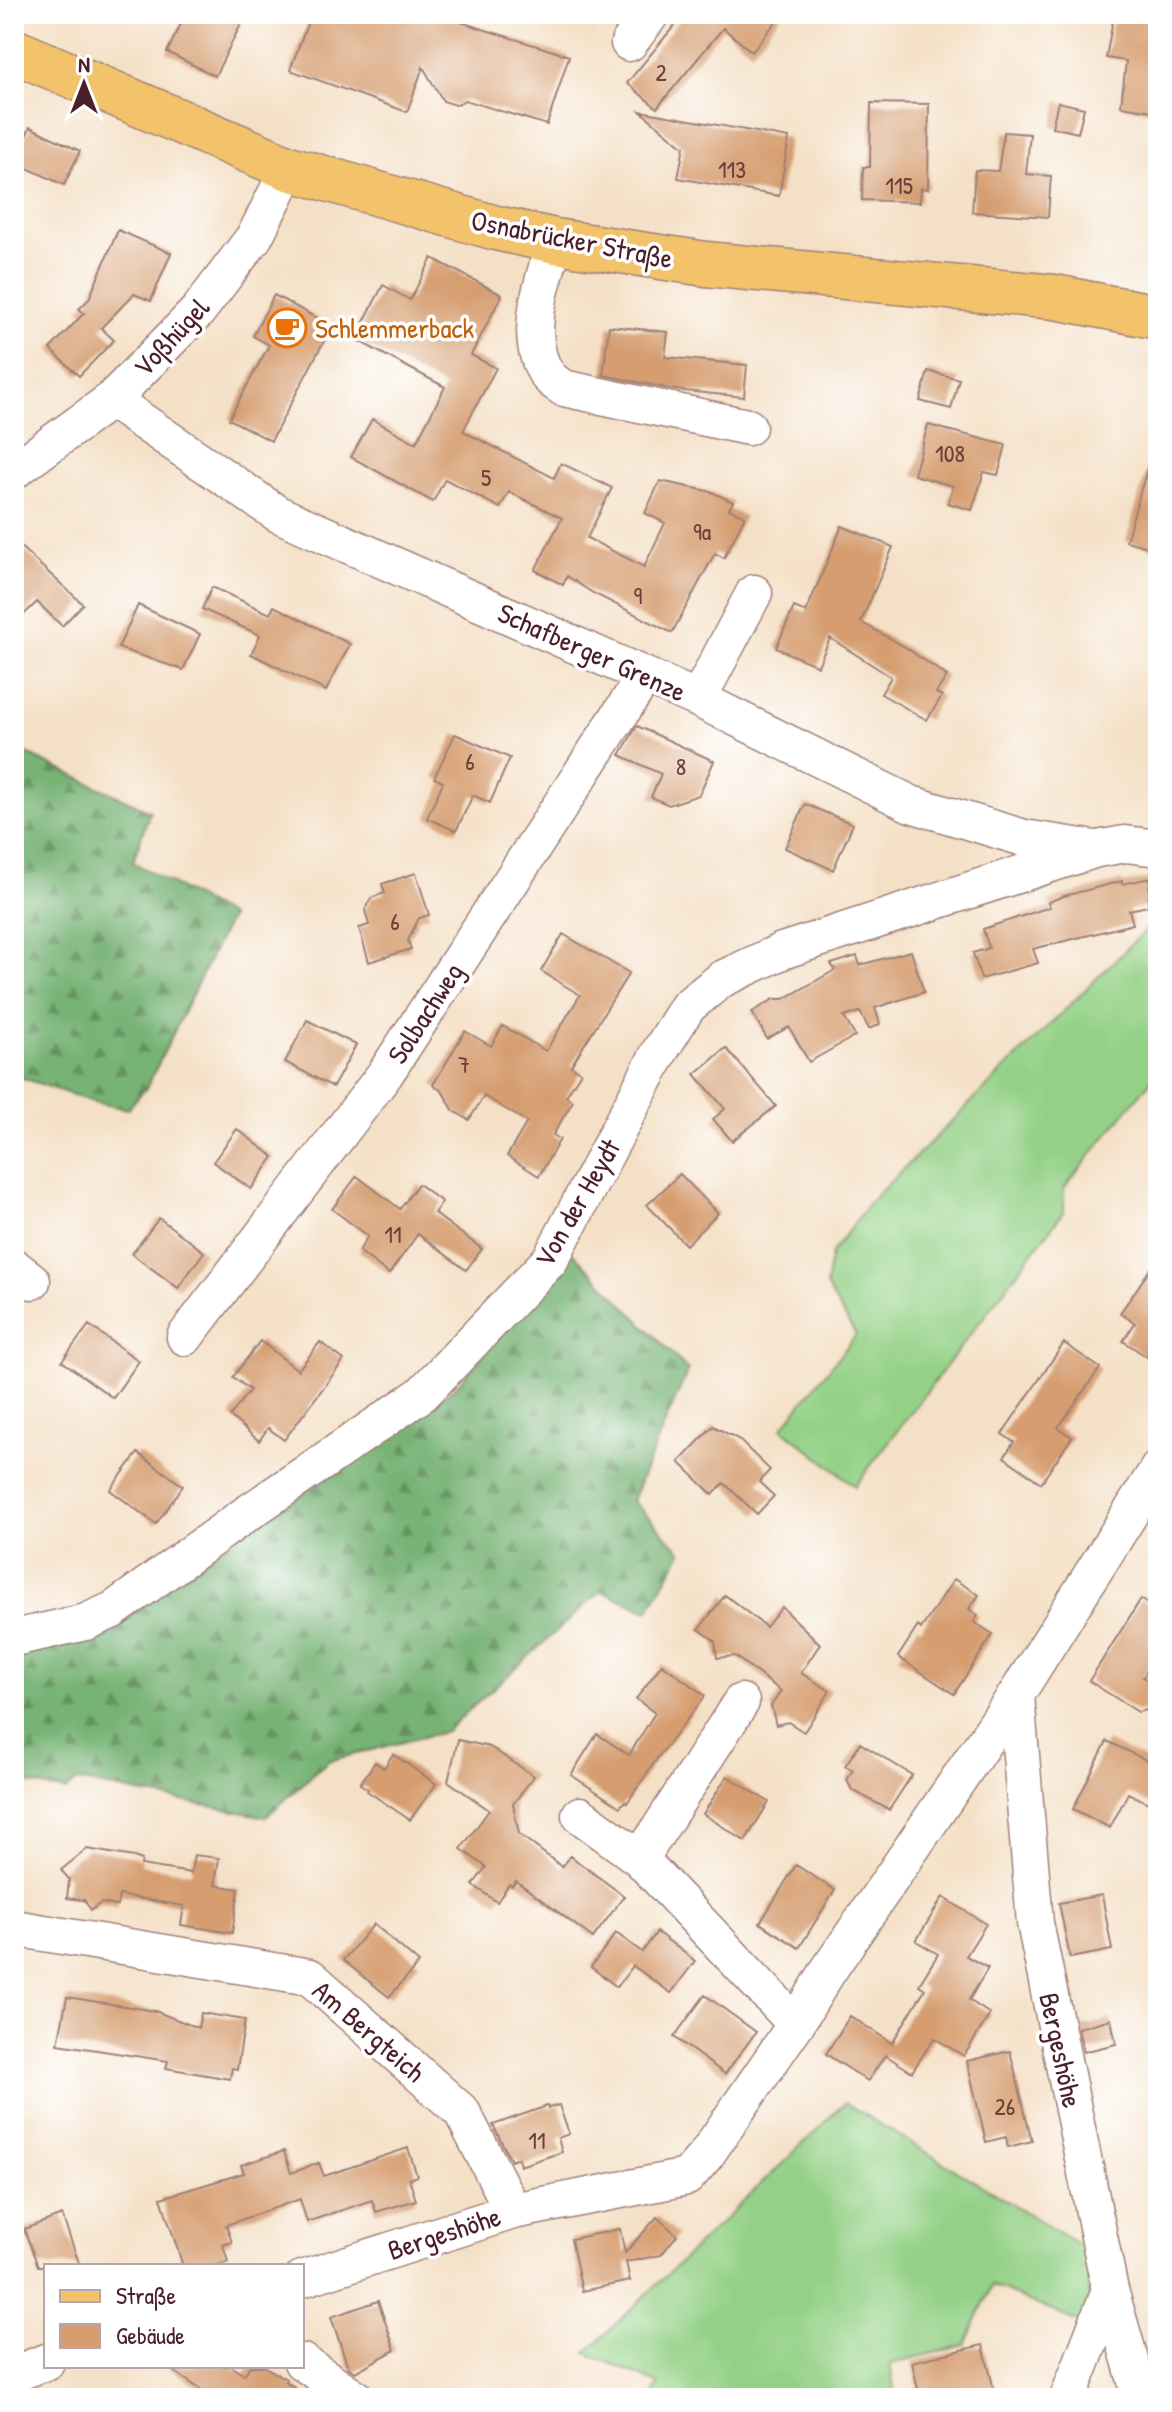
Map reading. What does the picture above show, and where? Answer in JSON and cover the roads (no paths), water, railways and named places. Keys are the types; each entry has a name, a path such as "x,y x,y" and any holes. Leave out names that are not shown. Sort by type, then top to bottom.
{"main road":[{"name":"Osnabrücker Straße","path":"14,51 289,168 496,228 555,241 706,264 1055,297 1158,317"}],"street":[{"path":"629,43 651,14"},
{"name":"Voßhügel","path":"14,471 111,400 208,299 255,236 289,168"},
{"path":"555,241 542,283 537,316 537,350 549,378 563,388 748,427"},
{"name":"Schafberger Grenze","path":"111,400 278,514 698,699 911,804 1024,838 1097,849"},
{"path":"698,699 754,593"},
{"name":"Solbachweg","path":"185,1337 385,1074 645,676"},
{"name":"Von der Heydt","path":"14,1638 86,1622 113,1610 422,1394 550,1260 667,1039 688,1006 709,988 739,970 782,951 1097,849 1125,844 1158,848"},
{"name":"Bergeshöhe","path":"304,2278 513,2211 687,2177 706,2155 796,2024 828,1971 1016,1695 1158,1469"},
{"name":"Bergeshöhe","path":"1016,1695 1035,1923 1110,2290 1141,2398"},
{"path":"640,1859 741,1702"},
{"path":"580,1815 640,1859 796,2024"},
{"name":"Am Bergteich","path":"14,1928 310,1977 462,2112 513,2211"},
{"path":"1068,2398 1110,2290"},
{"path":"14,2374 44,2363"},
{"path":"304,2363 356,2398"}],"place":[{"name":"Schlemmerback","path":"287,328"}]}
